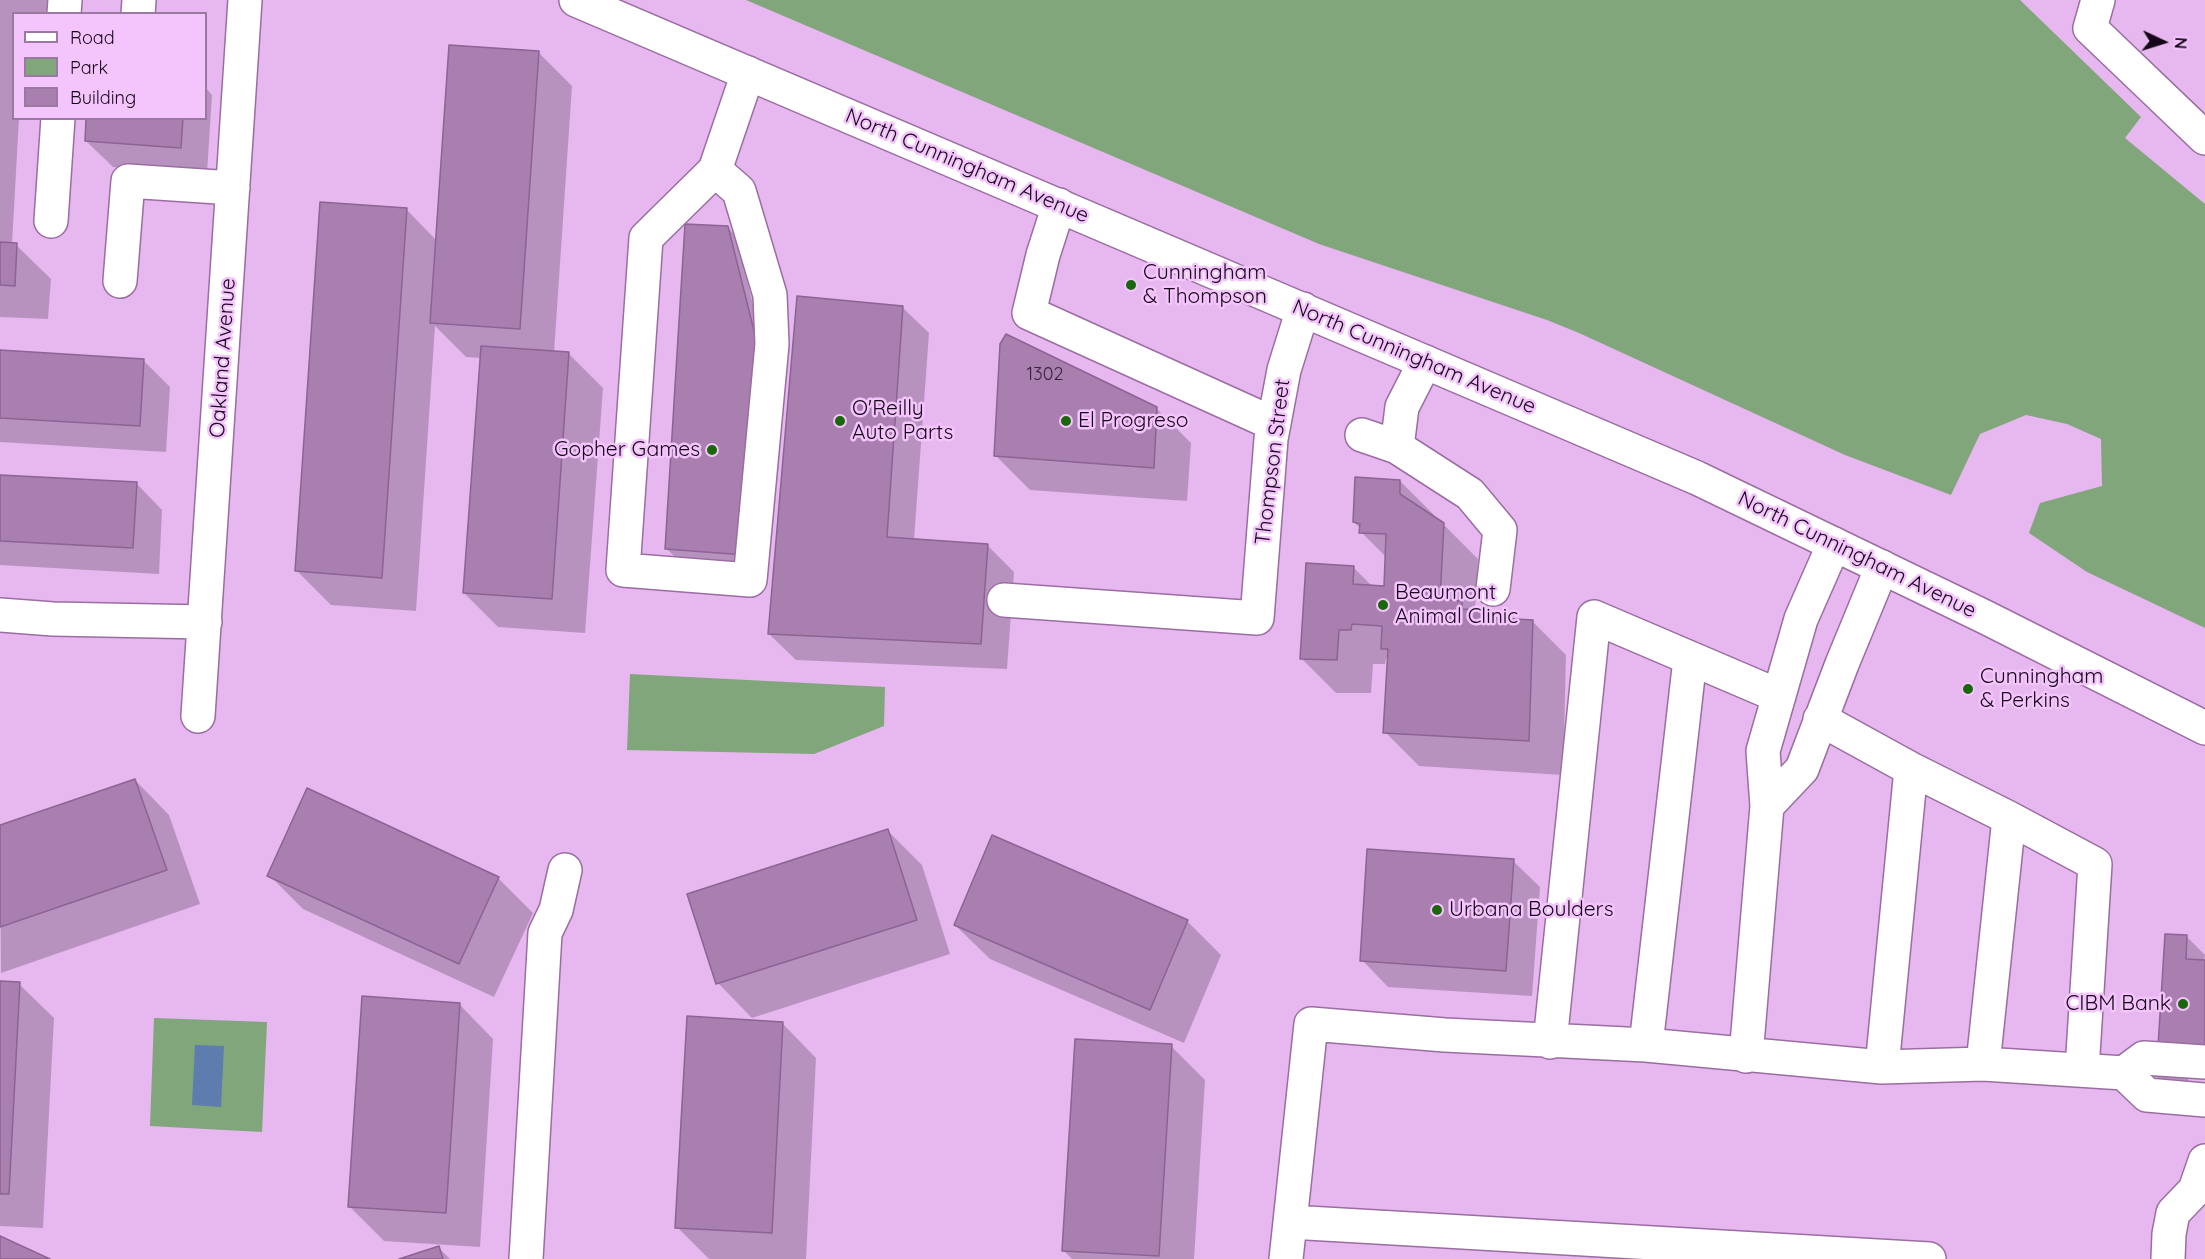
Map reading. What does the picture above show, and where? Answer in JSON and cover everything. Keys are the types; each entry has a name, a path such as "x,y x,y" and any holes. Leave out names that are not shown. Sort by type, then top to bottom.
{"main road":[{"name":"Oakland Avenue","path":"198,716 245,0"},
{"name":"North Cunningham Avenue","path":"576,0 1697,478 1985,617 2205,728"},
{"path":"2098,0 2090,28 2205,138"},
{"path":"715,170 739,191 770,295 772,344 750,580 623,570 646,238 715,170 748,73"},
{"path":"51,221 58,120"},
{"path":"120,281 128,181 233,188"},
{"path":"1059,206 1043,255 1029,313 1274,424"},
{"name":"Thompson Street","path":"1004,600 1257,618 1267,482 1274,424 1284,370 1303,309"},
{"path":"1397,447 1402,407 1425,362"},
{"path":"1362,435 1397,447 1470,494 1500,530 1493,589"},
{"path":"1746,1056 1767,806 1763,751 1801,619 1834,544"},
{"path":"1767,806 1802,769 1882,567"},
{"path":"0,615 53,619 205,622"},
{"path":"1550,1042 1594,617 1779,696"},
{"path":"1646,1045 1690,659"},
{"path":"1821,719 1911,770 2096,864 2082,1070"},
{"path":"1882,1067 1911,770"},
{"path":"1983,1064 2009,818"},
{"path":"526,1259 545,933 556,910 565,870"},
{"path":"1286,1259 1311,1024 1550,1042 1646,1045 1882,1067 1983,1064 2205,1078"},
{"path":"2124,1073 2144,1058 2205,1062"},
{"path":"2124,1073 2147,1095 2205,1100"},
{"path":"2168,1259 2173,1213 2195,1190 2205,1161"},
{"path":"1290,1222 1929,1259"}],"green space":[{"path":"746,0 2020,0 2141,117 2125,138 2205,204 2205,628 2087,572 2029,533 2040,503 2102,486 2101,439 2067,424 2026,415 1980,434 1951,495 1845,455 1579,333 1547,320 1319,244"},
{"path":"630,674 885,687 884,726 814,754 627,750"},
{"path":"154,1018 267,1022 262,1132 150,1126"}],"water":[{"path":"195,1045 224,1046 221,1107 192,1105"}],"building":[{"path":"449,45 539,51 520,329 430,323"},
{"path":"86,120 183,120 181,148 85,141"},
{"path":"320,202 407,208 382,578 295,571"},
{"name":"Gopher Games","path":"685,224 728,226 759,351 745,555 665,549"},
{"path":"0,242 17,243 15,286 0,285"},
{"name":"O'Reilly Auto Parts","path":"797,296 903,306 887,537 988,544 981,644 768,634"},
{"path":"1006,334 1157,407 1154,468 994,456 1000,344"},
{"path":"481,346 569,352 552,599 463,593"},
{"path":"0,350 144,359 140,426 0,418"},
{"path":"0,475 137,482 133,548 0,541"},
{"name":"Beaumont Animal Clinic","path":"1355,477 1400,480 1400,494 1444,523 1440,599 1462,601 1462,609 1482,610 1482,617 1533,620 1529,741 1383,733 1388,649 1381,649 1382,626 1352,624 1351,630 1339,630 1337,660 1300,659 1306,563 1354,566 1353,584 1384,586 1386,534 1359,533 1360,524 1353,522"},
{"path":"135,779 167,870 0,927 0,825"},
{"path":"307,788 499,877 459,964 267,876"},
{"path":"888,829 917,920 716,984 687,894"},
{"path":"992,835 1188,920 1150,1010 954,925"},
{"name":"Urbana Boulders","path":"1367,849 1514,859 1506,971 1360,961"},
{"name":"CIBM Bank","path":"2165,934 2187,935 2186,959 2205,960 2205,1050 2158,1047"},
{"path":"0,981 20,982 9,1194 0,1194"},
{"path":"362,996 460,1003 446,1213 348,1207"},
{"path":"687,1016 783,1022 772,1233 675,1228"},
{"path":"1075,1039 1172,1044 1159,1256 1062,1251"},
{"path":"0,1236 50,1259 0,1259"},
{"path":"439,1246 443,1259 399,1259"}],"place":[{"name":"Cunningham & Thompson","path":"1131,285"},
{"name":"O'Reilly Auto Parts","path":"840,421"},
{"name":"El Progreso","path":"1066,421"},
{"name":"Gopher Games","path":"712,450"},
{"name":"Beaumont Animal Clinic","path":"1383,605"},
{"name":"Cunningham & Perkins","path":"1968,689"},
{"name":"Urbana Boulders","path":"1437,910"},
{"name":"CIBM Bank","path":"2183,1004"}]}
